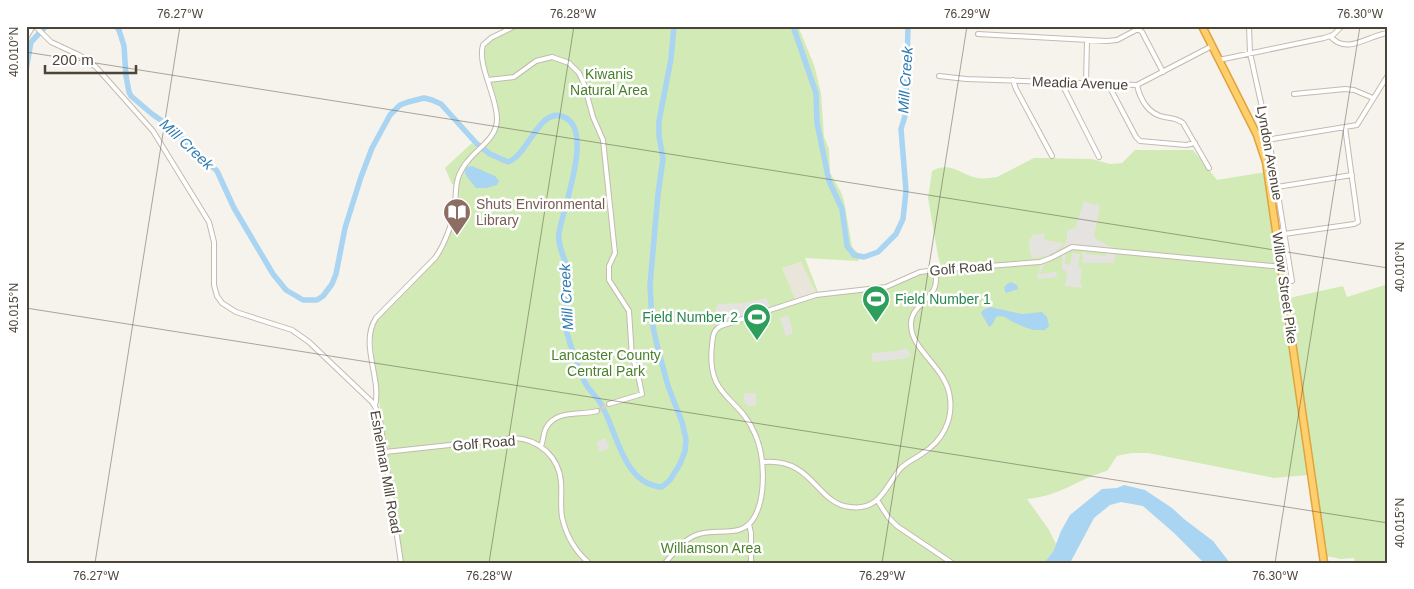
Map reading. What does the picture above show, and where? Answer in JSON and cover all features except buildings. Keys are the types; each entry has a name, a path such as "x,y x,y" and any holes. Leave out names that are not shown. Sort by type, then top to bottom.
{"highway":[{"name":"Willow Street Pike","path":"1202,26 1260,141 1269,174 1281,235 1282,267 1324,563"}],"street":[{"name":"Eshelman Mill Road","path":"400,563 385,452 378,414 374,406 376,393 370,336 372,324 381,312 440,251 455,209 456,188 459,176 466,162 488,141 496,126 495,104 482,56 483,45 515,26"},
{"name":"Lyndon Avenue","path":"1249,26 1250,53 1269,139 1277,187 1281,235 1292,281"},
{"path":"1219,60 1330,36 1342,26"},
{"path":"26,38 35,27 51,42 79,55 96,67 153,131 209,222 214,242 214,285 217,296 222,304 236,312 283,326 303,336 374,406"},
{"path":"978,34 1114,40 1139,30 1163,72"},
{"path":"1330,36 1339,44 1359,44 1381,34 1388,33"},
{"path":"1086,83 1087,40"},
{"name":"Meadia Avenue","path":"939,76 966,79 1137,85 1212,46"},
{"path":"488,80 514,77 536,61 552,57 569,63 581,77 593,117 603,140 615,253 609,266 609,280 629,311 632,357 642,394 608,404"},
{"path":"1260,141 1345,127 1358,123 1388,75"},
{"path":"1013,80 1052,156"},
{"path":"1061,82 1100,157"},
{"path":"1108,84 1140,141 1186,145 1195,143"},
{"path":"1137,85 1144,102 1150,110 1161,116 1181,121 1186,126 1209,168"},
{"path":"1294,94 1345,89 1354,90 1373,98"},
{"path":"1281,235 1357,223 1345,127"},
{"path":"1277,187 1352,175"},
{"name":"Golf Road","path":"749,524 756,514 759,503 763,462 759,443 752,426 723,394 712,373 711,350 713,334 716,329 816,295 886,287 920,272 1040,262 1068,248 1075,247 1282,267"},
{"path":"763,462 782,462 800,470 829,498 840,505 862,507 877,500 884,494 902,468 938,441 944,432 949,418 950,402 946,383 940,371 916,341 910,325 916,310 935,288 936,270"},
{"path":"589,563 577,551 567,532 561,512 561,481 559,471 554,460 541,446 545,429 555,419 565,415 597,411"},
{"name":"Golf Road","path":"385,452 514,438 541,446"},
{"path":"877,500 888,517 897,526 952,563"},
{"path":"665,563 684,542 694,535 710,532 735,532 749,524 751,533 751,563"}],"shaded area":[{"path":"1084,201 1095,205 1098,203 1100,207 1094,236 1116,250 1114,263 1084,263 1082,261 1083,253 1080,248 1085,249 1086,254 1106,256 1107,248 1072,244 1071,248 1061,253 1067,239 1067,230 1075,228"},
{"path":"1045,233 1044,240 1064,243 1055,253 1049,255 1053,258 1045,261 1045,256 1033,258 1031,256 1029,245 1032,235"},
{"path":"1066,252 1065,264 1070,265 1072,253 1080,254 1078,268 1082,269 1080,284 1082,288 1065,286 1067,272 1062,269 1062,254"},
{"path":"802,262 816,294 796,300 782,268"},
{"path":"1041,263 1044,263 1040,274 1056,272 1057,277 1037,279"},
{"path":"766,298 771,308 712,325 713,316 718,304 744,303"},
{"path":"788,315 793,333 786,336 780,318"},
{"path":"907,348 911,356 902,359 873,362 872,353"},
{"path":"744,393 756,393 756,406 747,406 747,403 744,403"},
{"path":"605,438 609,448 600,452 596,442"}],"green space":[{"name":"Lancaster County Central Park","path":"519,26 798,26 814,65 821,93 824,137 829,149 830,173 844,201 852,247 862,254 858,261 805,258 820,297 881,290 923,274 943,272 938,256 928,198 932,171 939,168 955,169 977,178 987,178 997,177 1034,158 1092,159 1110,164 1122,163 1135,150 1193,150 1217,180 1266,172 1308,475 1274,478 1148,453 1131,453 1117,456 1107,471 1059,491 1027,499 1049,530 1056,544 1053,552 1044,563 401,563 375,371 372,333 376,320 441,253 456,213 458,186 452,184 445,168 472,143 480,151 492,139 497,127 498,105 485,60 484,49 490,42","holes":["801,262 816,293 796,300 782,268"]},
{"path":"1388,284 1388,563 1355,563 1354,558 1341,559 1326,556 1289,298 1343,286 1347,297"}],"water":[{"path":"472,166 495,176 499,181 497,185 476,188 464,170"},
{"path":"1011,282 1017,285 1018,289 1006,293 1004,288"},
{"path":"990,307 1022,314 1042,312 1047,317 1049,326 1045,330 1034,330 999,316 996,317 989,327 981,313"},
{"path":"1124,485 1145,490 1172,508 1213,541 1230,563 1204,563 1143,506 1121,502 1110,505 1094,518 1070,563 1044,563 1053,552 1070,515 1102,489 1117,488"}],"waterway":[{"name":"Mill Creek","path":"26,70 31,42 46,26"},
{"name":"Mill Creek","path":"116,26 124,46 126,76 131,96 168,125 217,171 234,208 273,274 286,290 303,300 317,300 323,296 332,284 336,274 345,228 372,148 390,115 400,105 424,98 441,104 477,144 490,154 508,162 522,150 542,123 557,115 566,118 574,126 577,139 574,172 559,233 560,248 568,273 569,292 565,313 567,333 583,379 607,415 623,455 630,467 638,477 649,484 662,487 670,480 680,464 685,451 686,439 682,422 668,386 657,345 652,322 650,285 663,159 659,136 659,121 671,59 674,26"},
{"name":"Mill Creek","path":"793,26 816,93 817,123 829,181 842,209 847,246 854,255 864,257 878,252 896,234 903,219 906,191 901,129 905,116 908,26"}],"tunnel":[{"path":"597,411 609,404"}],"place":[{"name":"Shuts Environmental Library","path":"457,236"},
{"name":"Field Number 1","path":"876,323"},
{"name":"Field Number 2","path":"757,341"}],"park label":[{"name":"Kiwanis Natural Area","path":"609,82"},
{"name":"Williamson Area","path":"711,548"}]}
